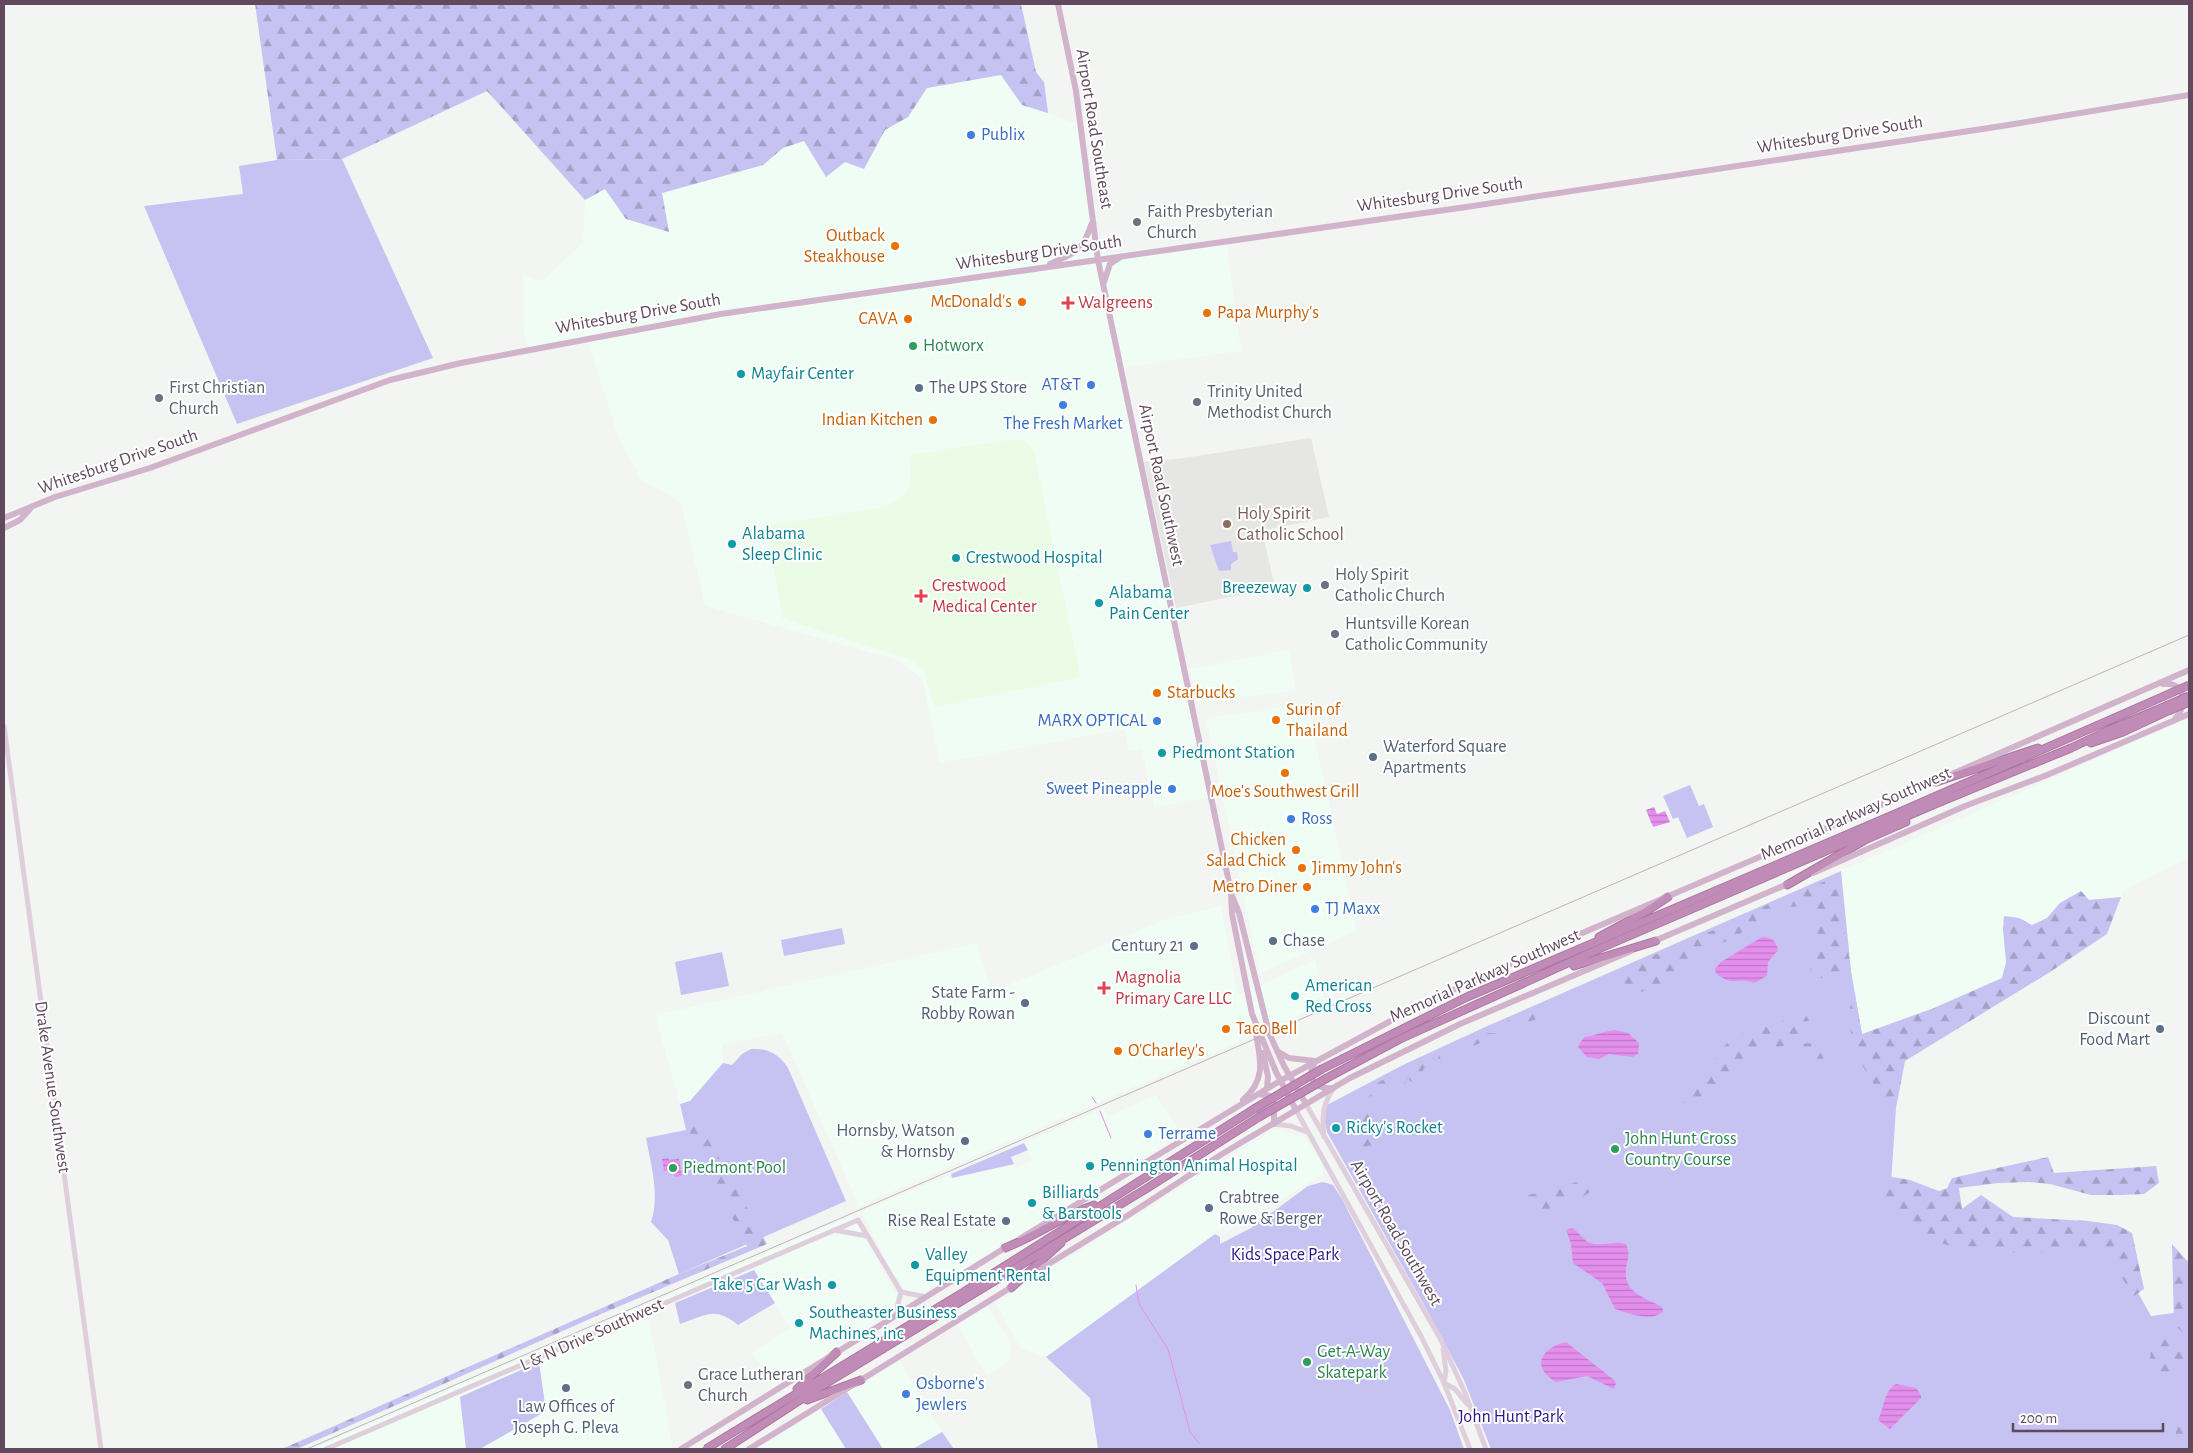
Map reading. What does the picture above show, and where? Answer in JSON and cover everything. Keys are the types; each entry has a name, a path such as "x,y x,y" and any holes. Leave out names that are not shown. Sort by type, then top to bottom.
{"highway":[{"name":"Memorial Parkway Southwest","path":"706,1449 962,1293 1254,1109 1322,1069 1438,1010 2189,685"},
{"path":"2167,709 2189,696"},
{"path":"2167,709 2189,702"},
{"name":"Memorial Parkway Southwest","path":"725,1449 790,1408 816,1389 1075,1232 1259,1117 1327,1078 1434,1024 1610,944 1935,804 2071,748 2124,732 2167,709"},
{"path":"1936,782 2064,739"},
{"path":"1787,885 1866,840 1921,815 1935,804"},
{"path":"1559,958 1647,911 1668,897"},
{"path":"1545,975 1623,949 1656,941"},
{"path":"1005,1248 1024,1241 1080,1210 1104,1202"},
{"path":"1011,1288 1075,1232"},
{"path":"782,1401 837,1352"},
{"path":"790,1408 817,1395 861,1380"}],"main road":[{"name":"Airport Road Southeast","path":"1058,4 1076,91 1098,260"},
{"name":"Whitesburg Drive South","path":"5,517 55,497 150,468 390,380 461,363 721,314 1120,257 2002,126 2189,95"},
{"path":"1043,268 1083,246 1093,219"},
{"path":"1104,286 1110,264 1120,257"},
{"name":"Airport Road Southwest","path":"1098,260 1231,892 1239,913 1269,1033 1289,1076 1306,1104"},
{"path":"4,528 20,520 32,507"},
{"path":"682,1449 927,1296 1267,1088 1439,996 1936,782 2189,670"},
{"path":"2157,684 2171,683 2178,686 2182,694 2184,703 2180,714 2174,720"},
{"path":"749,1449 1130,1214 1222,1154 1306,1104 1399,1053 1460,1024 1787,885 1965,806 2047,776 2189,714"},
{"name":"Airport Road Southwest","path":"1231,892 1232,914 1252,1014 1280,1081 1296,1110"},
{"path":"1222,1116 1249,1095 1259,1077 1260,1053 1252,1014"},
{"path":"1260,1037 1268,1077 1267,1088"},
{"path":"1276,1050 1289,1058 1316,1061"},
{"path":"1316,1061 1311,1072 1314,1082 1322,1088 1335,1088"},
{"path":"1258,1094 1270,1096 1274,1103 1274,1124"},
{"path":"706,1449 705,1440 711,1431"}],"street":[{"name":"Drake Avenue Southwest","path":"4,726 101,1449"},
{"path":"1325,1140 1322,1116 1324,1106 1335,1088"},
{"name":"Airport Road Southwest","path":"1306,1104 1325,1140 1442,1340 1472,1410 1486,1449"},
{"name":"Airport Road Southwest","path":"1296,1110 1422,1338 1444,1383 1470,1449"},
{"path":"1274,1124 1291,1126 1308,1132"},
{"name":"L & N Drive Southwest","path":"326,1449 858,1220 867,1236"},
{"path":"834,1230 867,1236 901,1292 895,1316"},
{"path":"901,1292 927,1296"},
{"path":"1442,1340 1446,1371 1444,1383 1461,1395 1472,1410"}],"shaded area":[{"path":"1001,75 1022,105 1081,125 1095,255 1226,239 1241,351 1125,367 1211,797 1154,808 1142,749 1129,751 1124,729 940,763 922,679 897,660 705,606 681,502 642,480 619,439 587,339 528,350 523,328 523,276 542,281 583,243 585,200 605,189 626,219 669,232 662,193 763,165 783,148 804,140 826,177 845,162 864,168 885,130 908,117 926,88"},
{"name":"Holy Spirit Catholic School","path":"1311,438 1329,517 1262,531 1275,588 1176,608 1144,462 1184,458"},
{"name":"Crestwood Medical Center","path":"1018,439 1028,443 1034,451 1080,676 1078,678 934,707 924,670 909,659 783,619 767,530 769,525 886,507 901,498 909,486 911,475 909,458 914,454"},
{"path":"1289,650 1296,690 1199,704 1189,669"},
{"path":"1307,704 1357,931 1260,973 1206,718"},
{"path":"2189,718 2189,857 2124,890 2121,897 2060,903 2047,918 2031,925 2019,918 2003,929 2006,962 2002,978 1934,1008 1862,1034 1851,971 1841,871"},
{"path":"1654,807 1657,814 1665,811 1670,822 1653,827 1646,810"},
{"path":"1221,906 1238,995 1315,960 1326,1004 859,1206 782,1033 722,1045 723,1063 690,1101 680,1104 655,1015 977,943 992,992 1164,920"},
{"path":"1762,937 1773,940 1778,950 1768,962 1767,976 1754,983 1727,980 1716,973 1715,969 1721,962"},
{"path":"1615,1030 1628,1033 1639,1043 1638,1054 1632,1057 1609,1054 1599,1059 1587,1057 1578,1047 1584,1037"},
{"path":"1156,1095 1182,1134 947,1280 919,1294 914,1294 905,1289 892,1272 861,1212 951,1174 952,1178 1014,1164 1016,1168 1032,1161 1024,1143 1104,1108 1108,1116"},
{"path":"1275,1129 1306,1138 1322,1164 1323,1171 1319,1177 1225,1233 1224,1228 1046,1357 1021,1349 996,1303"},
{"path":"668,1158 669,1160 679,1159 682,1176 675,1177 672,1170 664,1171 662,1159"},
{"path":"852,1216 894,1291 896,1298 895,1308 841,1345 773,1387 752,1352 790,1328 754,1270 648,1314 673,1449 480,1449 546,1411 539,1363 460,1397 466,1449 312,1449"},
{"path":"1572,1228 1590,1243 1626,1244 1628,1256 1626,1273 1630,1287 1640,1296 1662,1307 1663,1311 1659,1315 1647,1317 1615,1309 1602,1283 1573,1263 1571,1244 1566,1230"},
{"path":"988,1307 1011,1344 1010,1361 987,1375 957,1325"},
{"path":"1566,1342 1614,1380 1616,1383 1614,1389 1587,1376 1556,1382 1548,1376 1541,1364 1545,1353 1557,1345"},
{"path":"900,1361 942,1432 913,1449 883,1449 847,1392"},
{"path":"1896,1384 1916,1388 1921,1398 1890,1429 1878,1420 1889,1391"},
{"path":"821,1409 846,1449 757,1449"}],"green space":[{"path":"255,4 1021,4 1036,72 1044,82 1048,113 1022,105 1001,75 927,88 908,117 885,130 864,169 845,162 826,177 804,141 783,148 763,165 662,193 669,232 626,219 605,189 585,200 487,91 342,159 277,160"},
{"path":"342,159 433,358 237,424 144,206 243,194 239,166 277,160"},
{"path":"1231,541 1233,552 1237,552 1238,559 1231,564 1231,570 1219,571 1210,545"},
{"path":"1690,785 1699,806 1704,804 1713,827 1687,838 1678,817 1673,819 1663,796"},
{"name":"John Hunt Cross Country Course","path":"1841,871 1851,971 1862,1034 1896,1108 1890,1198 2104,1232 2151,1316 2189,1311 2189,1449 1491,1449 1464,1380 1327,1132 1324,1118 1327,1105 1405,1064 1483,1028"},
{"path":"1836,874 1851,971 1847,971 1841,978 1824,979 1812,974 1808,962 1817,946 1818,930 1822,920 1805,906 1785,907 1755,922 1736,937 1720,944 1695,947 1685,964 1668,983 1635,994 1614,978 1629,966 1749,915 1778,899 1826,881"},
{"path":"2081,891 2089,900 2121,897 2107,934 2050,972 1905,1061 1896,1108 1891,1107 1864,1068 1852,1039 1850,1008 1854,991 1862,1034 1934,1008 2002,978 2006,962 2003,929 2004,916 2019,918 2032,925 2047,918 2060,903"},
{"path":"842,928 845,944 784,956 781,940"},
{"path":"722,952 729,986 681,995 675,962"},
{"path":"1530,1009 1536,1009 1536,1019 1517,1027 1523,1015"},
{"path":"1511,1016 1517,1018 1514,1028 1500,1034 1496,1027 1506,1023"},
{"path":"1793,1016 1806,1016 1809,1020 1797,1044 1816,1043 1827,1066 1825,1075 1819,1075 1807,1058 1785,1045 1770,1051 1752,1054 1739,1063 1711,1097 1694,1107 1675,1099 1680,1090 1711,1064 1722,1048 1734,1037 1751,1030 1775,1025"},
{"path":"1485,1033 1496,1033 1498,1035 1458,1053 1460,1042 1463,1044 1469,1041 1472,1036 1480,1038"},
{"path":"751,1049 772,1053 781,1059 788,1068 846,1201 679,1274 668,1240 651,1222 654,1212 655,1191 646,1138 686,1130 680,1104 690,1101 723,1063 732,1065 742,1054"},
{"path":"1442,1052 1449,1055 1444,1061 1434,1067 1424,1068 1422,1073 1415,1071 1414,1069 1420,1067 1426,1058 1438,1059 1439,1054"},
{"path":"1409,1067 1414,1072 1413,1074 1416,1074 1417,1080 1413,1083 1409,1080 1410,1075 1405,1082 1406,1087 1398,1090 1397,1083 1393,1086 1390,1085 1391,1075 1394,1073 1397,1076 1400,1070"},
{"path":"1383,1080 1389,1083 1390,1089 1386,1093 1378,1089 1375,1084"},
{"path":"1377,1090 1381,1094 1380,1100 1360,1109 1357,1104 1359,1101 1365,1100"},
{"path":"1368,1113 1374,1114 1376,1119 1368,1130 1367,1136 1380,1144 1377,1150 1371,1148 1370,1145 1363,1150 1358,1149 1358,1139 1361,1135 1357,1136 1350,1129 1353,1122 1362,1121"},
{"path":"699,1122 767,1244 601,1314 297,1449 282,1449 679,1274 747,1246 687,1130"},
{"path":"1024,1143 1028,1150 1011,1157 1014,1164 952,1178 951,1174"},
{"path":"2048,1157 2054,1173 2156,1166 2159,1183 2144,1194 2121,1195 2091,1195 2050,1184 2029,1182 1998,1183 1959,1188 1962,1209 1981,1195 2013,1217 2088,1221 2117,1225 2132,1233 2144,1289 2134,1296 2122,1278 2114,1250 2070,1250 2030,1253 1988,1252 1953,1247 1922,1236 1883,1197 1881,1175 1910,1180 1939,1191 1947,1188 1952,1178"},
{"name":"John Hunt Park","path":"1323,1182 1333,1185 1342,1199 1450,1410 1464,1449 1098,1449 1090,1398 1046,1357 1215,1234 1220,1237 1220,1244 1251,1228 1308,1186"},
{"path":"1575,1182 1594,1186 1594,1189 1578,1200 1563,1206 1546,1209 1527,1209 1524,1200 1526,1195 1551,1192"},
{"path":"2172,1244 2189,1263 2189,1374 2180,1371 2157,1375 2150,1364 2151,1347 2165,1333 2187,1337 2174,1324"},
{"path":"754,1270 775,1303 738,1325 730,1319 716,1314 704,1315 680,1324 675,1303"},
{"path":"539,1362 546,1411 480,1449 466,1449 460,1397"},
{"path":"847,1392 883,1449 846,1449 821,1409"},
{"path":"2189,1412 2189,1449 2175,1449 2177,1429 2182,1419"},
{"path":"942,1432 954,1449 913,1449"}],"waterway":[{"path":"1092,1097 1096,1103"},
{"path":"1100,1111 1111,1138"},
{"path":"1136,1285 1139,1304 1168,1349 1190,1432 1199,1443"}],"railway":[{"path":"307,1449 2189,635"}],"place":[{"name":"Publix","path":"971,135"},
{"name":"Faith Presbyterian Church","path":"1137,222"},
{"name":"Outback Steakhouse","path":"895,246"},
{"name":"McDonald's","path":"1022,302"},
{"name":"Walgreens","path":"1068,303"},
{"name":"Papa Murphy's","path":"1207,313"},
{"name":"CAVA","path":"908,319"},
{"name":"Hotworx","path":"913,346"},
{"name":"Mayfair Center","path":"741,374"},
{"name":"AT&T","path":"1091,385"},
{"name":"The UPS Store","path":"919,388"},
{"name":"First Christian Church","path":"159,398"},
{"name":"Trinity United Methodist Church","path":"1197,402"},
{"name":"The Fresh Market","path":"1063,405"},
{"name":"Indian Kitchen","path":"933,420"},
{"name":"Holy Spirit Catholic School","path":"1227,524"},
{"name":"Alabama Sleep Clinic","path":"732,544"},
{"name":"Crestwood Hospital","path":"956,558"},
{"name":"Holy Spirit Catholic Church","path":"1325,585"},
{"name":"Breezeway","path":"1307,588"},
{"name":"Crestwood Medical Center","path":"921,596"},
{"name":"Alabama Pain Center","path":"1099,603"},
{"name":"Huntsville Korean Catholic Community","path":"1335,634"},
{"name":"Starbucks","path":"1157,693"},
{"name":"Surin of Thailand","path":"1276,720"},
{"name":"MARX OPTICAL","path":"1157,721"},
{"name":"Piedmont Station","path":"1162,753"},
{"name":"Waterford Square Apartments","path":"1373,757"},
{"name":"Moe's Southwest Grill","path":"1285,773"},
{"name":"Sweet Pineapple","path":"1172,789"},
{"name":"Ross","path":"1291,819"},
{"name":"Chicken Salad Chick","path":"1296,850"},
{"name":"Jimmy John's","path":"1302,868"},
{"name":"Metro Diner","path":"1307,887"},
{"name":"TJ Maxx","path":"1315,909"},
{"name":"Chase","path":"1273,941"},
{"name":"Century 21","path":"1194,946"},
{"name":"Magnolia Primary Care LLC","path":"1104,988"},
{"name":"American Red Cross","path":"1295,996"},
{"name":"State Farm - Robby Rowan","path":"1025,1003"},
{"name":"Taco Bell","path":"1226,1029"},
{"name":"Discount Food Mart","path":"2160,1029"},
{"name":"O'Charley's","path":"1118,1051"},
{"name":"Ricky's Rocket","path":"1336,1128"},
{"name":"Terrame","path":"1148,1134"},
{"name":"Hornsby, Watson & Hornsby","path":"965,1141"},
{"name":"John Hunt Cross Country Course","path":"1615,1149"},
{"name":"Pennington Animal Hospital","path":"1090,1166"},
{"name":"Piedmont Pool","path":"673,1168"},
{"name":"Billiards & Barstools","path":"1032,1203"},
{"name":"Crabtree Rowe & Berger","path":"1209,1208"},
{"name":"Rise Real Estate","path":"1006,1221"},
{"name":"Valley Equipment Rental","path":"915,1265"},
{"name":"Take 5 Car Wash","path":"832,1285"},
{"name":"Southeaster Business Machines, inc","path":"799,1323"},
{"name":"Get-A-Way Skatepark","path":"1307,1362"},
{"name":"Grace Lutheran Church","path":"688,1385"},
{"name":"Law Offices of Joseph G. Pleva","path":"566,1388"},
{"name":"Osborne's Jewlers","path":"906,1394"}],"park label":[{"name":"Kids Space Park","path":"1285,1255"}]}
